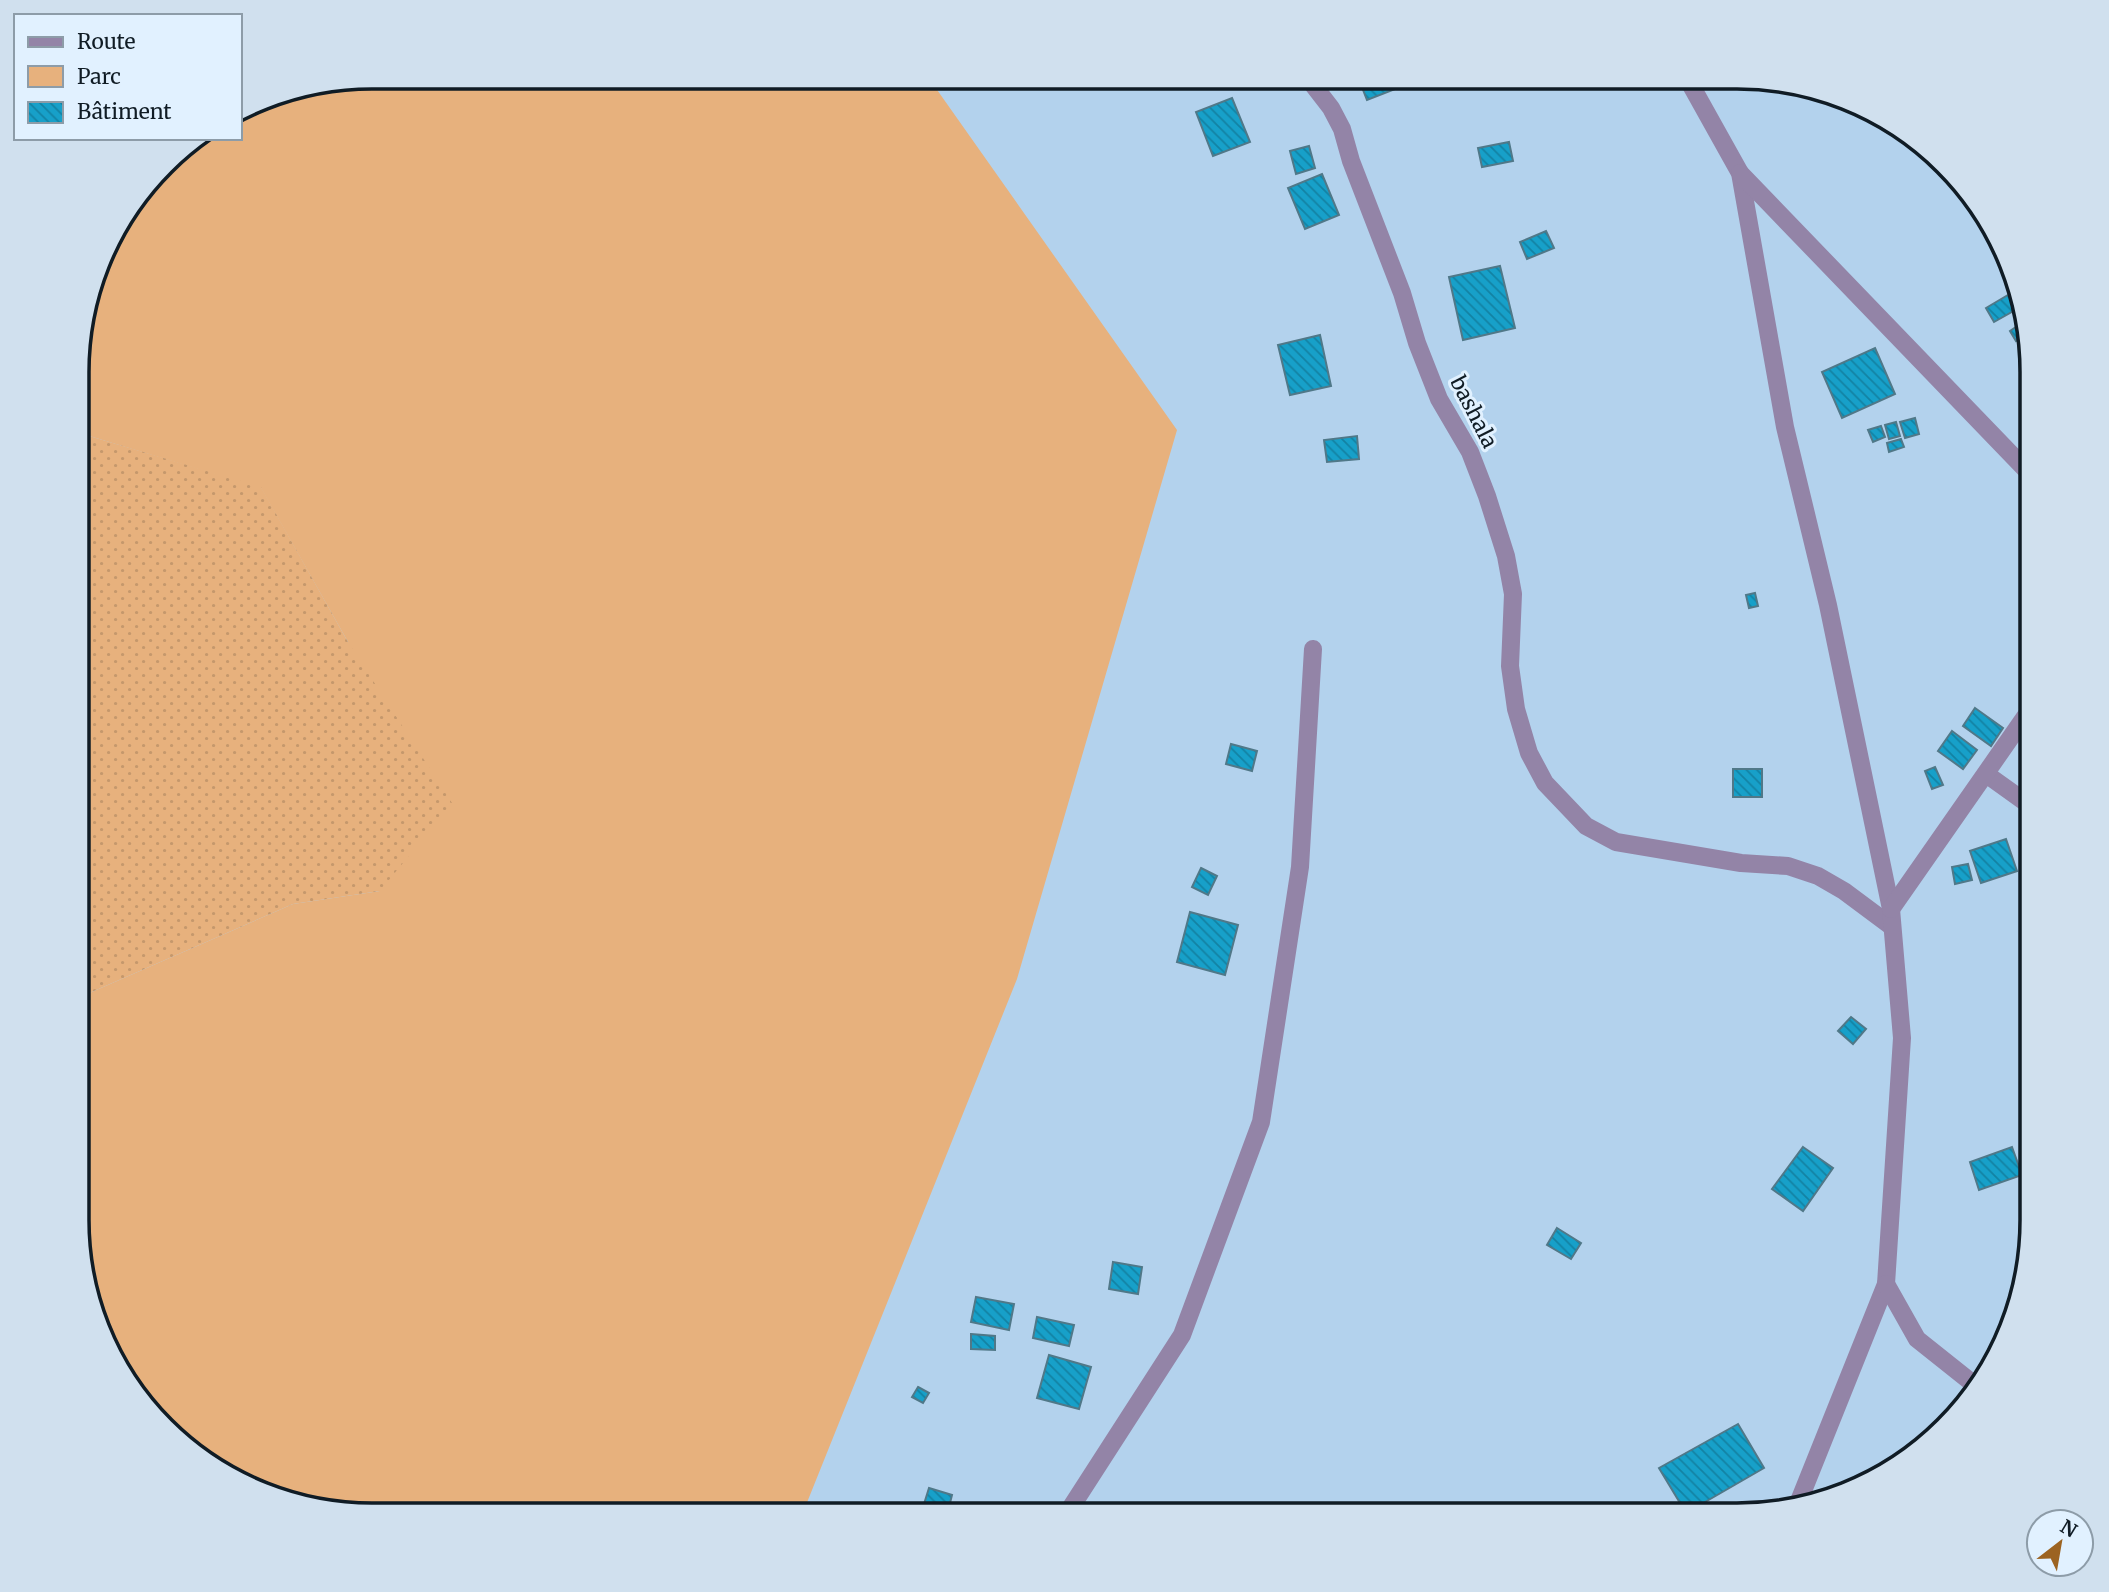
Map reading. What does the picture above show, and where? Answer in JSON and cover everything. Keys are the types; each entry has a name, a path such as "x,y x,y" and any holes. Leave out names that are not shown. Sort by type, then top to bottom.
{"street":[{"name":"bashala","path":"1316,89 1331,108 1342,129 1421,354 1439,399 1470,453 1488,496 1506,556 1513,594 1510,666 1516,709 1529,753 1545,783 1586,826 1616,842 1729,862 1788,866 1818,876 1891,918"},
{"path":"1694,89 1740,173 2020,464"},
{"path":"1740,173 1785,427 1828,605 1891,918 1902,1038 1886,1284 1801,1495"},
{"path":"1074,1503 1182,1335 1261,1122 1300,867 1314,649"},
{"path":"1891,918 2020,724"},
{"path":"1986,774 2020,798"},
{"path":"1886,1284 1917,1339 1969,1381"}],"green space":[{"path":"936,89 1177,430 1017,979 807,1503 372,1503 299,1493 247,1474 186,1433 148,1392 118,1345 99,1293 90,1239 89,993 293,904 380,891 348,642 261,488 89,436 90,353 99,299 118,247 127,231 159,186 186,159 211,140 242,140 242,121 247,118 299,99 353,90"},
{"path":"89,436 261,487 348,642 452,803 380,891 293,904 89,993"}],"building":[{"path":"1363,89 1395,89 1367,100"},
{"path":"1232,98 1250,142 1213,156 1196,112"},
{"path":"1509,142 1513,161 1482,167 1478,148"},
{"path":"1309,146 1315,168 1296,174 1290,151"},
{"path":"1322,174 1339,215 1305,229 1288,188"},
{"path":"1546,231 1554,248 1527,259 1520,242"},
{"path":"1500,266 1515,328 1463,340 1449,277"},
{"path":"2009,295 2013,311 1994,322 1986,308"},
{"path":"2016,327 2018,340 2016,341 2010,331"},
{"path":"1320,335 1331,386 1290,395 1278,345"},
{"path":"1875,348 1895,394 1842,418 1822,372"},
{"path":"1915,418 1919,434 1905,438 1900,422"},
{"path":"1896,422 1900,436 1889,439 1885,425"},
{"path":"1881,426 1885,437 1873,442 1868,430"},
{"path":"1357,436 1359,459 1327,462 1324,440"},
{"path":"1901,439 1904,447 1889,452 1887,443"},
{"path":"1755,593 1758,606 1749,608 1746,595"},
{"path":"1975,708 2003,728 1991,746 1963,726"},
{"path":"1952,731 1977,750 1963,769 1938,751"},
{"path":"1231,744 1257,751 1252,771 1226,764"},
{"path":"1935,767 1943,785 1932,789 1925,771"},
{"path":"1733,769 1762,769 1762,797 1733,797"},
{"path":"2006,839 2017,871 1981,883 1970,851"},
{"path":"1968,864 1972,880 1955,884 1952,867"},
{"path":"1201,868 1217,876 1208,895 1192,887"},
{"path":"1190,912 1238,925 1225,975 1177,962"},
{"path":"1851,1017 1866,1029 1853,1044 1838,1031"},
{"path":"1803,1147 1833,1168 1803,1211 1772,1189"},
{"path":"2012,1147 2020,1176 1979,1190 1970,1162"},
{"path":"1557,1228 1581,1243 1571,1259 1547,1245"},
{"path":"1113,1262 1142,1267 1138,1294 1109,1289"},
{"path":"976,1297 1014,1304 1009,1330 971,1322"},
{"path":"1037,1317 1074,1325 1069,1346 1033,1338"},
{"path":"971,1334 995,1336 995,1350 971,1349"},
{"path":"1049,1355 1091,1367 1079,1409 1037,1398"},
{"path":"918,1387 929,1393 923,1403 912,1397"},
{"path":"1738,1424 1764,1468 1703,1503 1680,1503 1659,1468"},
{"path":"929,1488 952,1495 950,1503 924,1503"}]}
